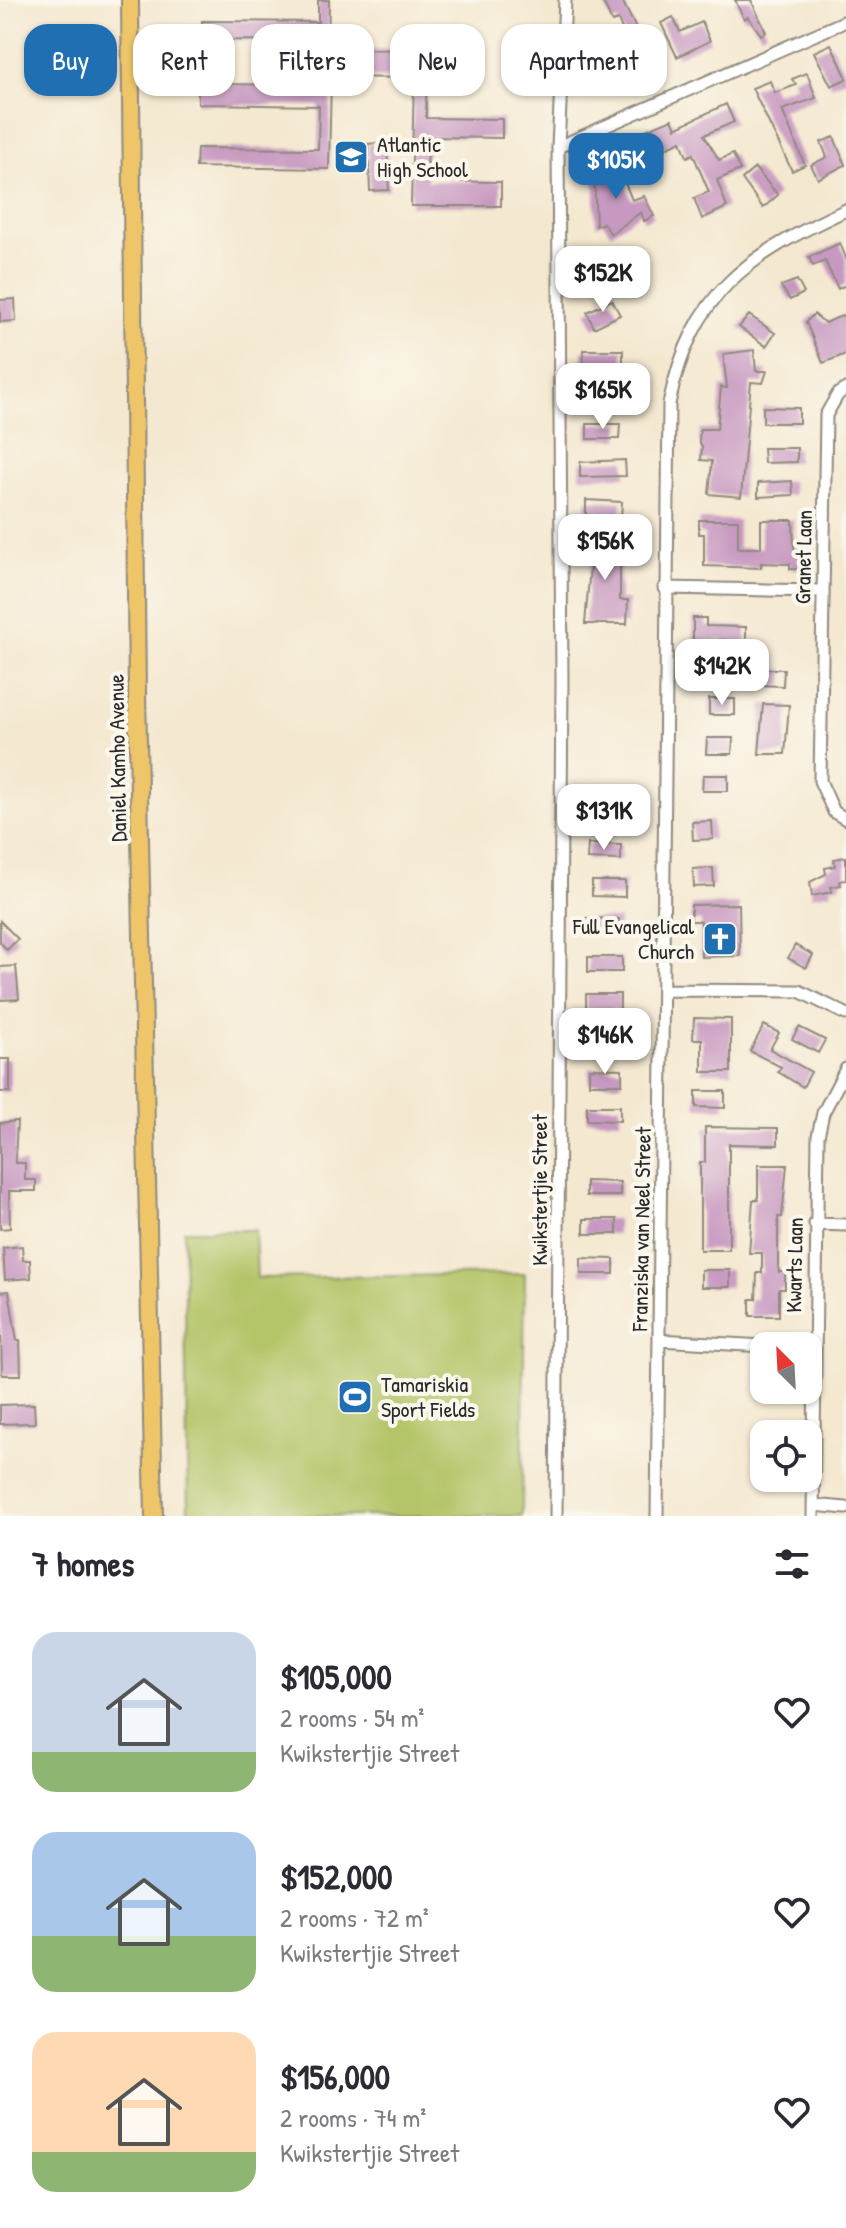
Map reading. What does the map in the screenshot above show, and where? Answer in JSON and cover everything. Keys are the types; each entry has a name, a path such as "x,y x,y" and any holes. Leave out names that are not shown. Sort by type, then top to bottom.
{"main road":[{"name":"Daniel Kamho Avenue","path":"130,0 137,693 154,1516"}],"street":[{"name":"Kwikstertjie Street","path":"556,1516 562,680 558,147 565,0"},
{"path":"558,147 846,21"},
{"name":"Franziska van Neel Street","path":"657,1516 665,990 664,588 669,404 678,359 698,318 747,265 780,240 846,210"},
{"name":"Granet Laan","path":"846,389 838,394 826,415 820,781 834,812 846,819"},
{"path":"664,588 822,591"},
{"path":"665,990 799,991 846,1014"},
{"name":"Kwarts Laan","path":"811,1332 818,1136 823,1113 846,1069"},
{"path":"815,1224 846,1225"},
{"path":"659,1340 750,1345"},
{"name":"Kwarts Laan","path":"811,1404 813,1511"},
{"path":"813,1511 846,1508"}],"green space":[{"name":"Tamariskia Sport Fields","path":"184,1230 255,1230 257,1278 525,1274 522,1516 188,1516"}],"building":[{"path":"318,0 329,0 329,24 251,24 251,40 235,40 235,24 202,24 202,21 318,22"},
{"path":"602,0 622,0 634,24 620,24 618,20 612,22"},
{"path":"735,0 751,0 766,32 761,35 748,17 744,19"},
{"path":"673,17 680,32 702,22 710,41 677,57 667,36 667,24 661,23"},
{"path":"831,44 846,79 831,86 814,52"},
{"path":"374,49 390,50 390,78 374,78"},
{"path":"807,73 816,98 782,110 805,165 792,171 752,88 770,81 775,93 796,85 792,79"},
{"path":"235,84 251,84 251,96 331,96 329,169 196,167 197,148 318,149 319,106 198,104 198,96 235,96"},
{"path":"414,96 426,96 426,118 502,119 502,138 428,137 427,181 501,182 501,206 411,206"},
{"path":"726,104 734,122 704,135 719,160 733,154 740,170 717,180 727,207 702,219 694,198 709,192 693,154 687,157 681,141 653,154 643,131 672,119 676,128"},
{"path":"834,137 845,165 818,179 811,165 827,157 821,142"},
{"path":"387,142 389,190 370,191 368,144"},
{"path":"617,164 632,200 644,196 654,216 644,221 641,212 611,234 603,223 596,226 594,176"},
{"path":"755,168 778,195 763,208 742,179"},
{"path":"840,243 846,258 846,285 838,289 825,261 813,266 809,257"},
{"path":"797,280 804,293 790,300 781,286"},
{"path":"15,299 16,321 0,322 0,300"},
{"path":"612,300 620,315 594,328 587,312"},
{"path":"814,314 825,323 846,314 846,354 823,363 806,322"},
{"path":"749,315 775,333 766,346 739,327"},
{"path":"583,350 623,350 623,366 583,366"},
{"path":"754,350 756,371 767,371 763,383 751,382 741,497 709,494 712,461 701,460 700,429 717,429 721,387 727,388 723,354"},
{"path":"587,387 621,387 621,403 587,403"},
{"path":"763,407 799,408 799,423 763,423"},
{"path":"587,424 620,424 619,439 587,439"},
{"path":"763,448 797,448 797,462 764,463"},
{"path":"625,460 626,476 580,477 580,462"},
{"path":"792,481 793,495 758,497 758,483"},
{"path":"586,500 622,502 621,518 586,516"},
{"path":"699,520 738,520 738,548 761,548 761,520 793,520 794,549 803,549 802,563 799,569 790,569 790,564 761,563 761,568 704,566 704,534 699,534"},
{"path":"584,536 620,538 620,600 628,600 627,624 585,624 591,555 584,554"},
{"path":"693,618 706,618 706,626 746,627 746,646 725,646 725,640 693,640"},
{"path":"706,661 732,662 731,678 706,677"},
{"path":"758,669 784,669 783,686 757,685"},
{"path":"709,699 735,699 735,715 709,715"},
{"path":"763,704 789,705 785,754 759,754"},
{"path":"707,738 733,738 732,754 706,754"},
{"path":"703,775 728,775 728,791 702,791"},
{"path":"590,805 623,806 623,821 590,820"},
{"path":"712,821 713,839 693,840 692,822"},
{"path":"588,844 621,845 621,860 587,859"},
{"path":"846,857 846,880 840,881 841,885 831,887 832,892 812,896 810,882 826,874 825,868 835,866 834,859"},
{"path":"713,868 714,886 694,887 693,869"},
{"path":"592,881 625,881 625,897 592,896"},
{"name":"Full Evangelical Church","path":"739,904 740,956 701,957 701,921 691,921 691,905"},
{"path":"586,918 619,919 619,934 586,933"},
{"path":"0,921 18,939 7,950 0,942"},
{"path":"795,945 813,955 806,968 788,958"},
{"path":"588,957 622,957 622,972 588,972"},
{"path":"16,966 19,999 0,1000 0,967"},
{"path":"586,994 620,994 620,1009 586,1009"},
{"path":"694,1018 731,1019 731,1072 702,1072 702,1039 693,1039"},
{"path":"764,1025 779,1033 770,1049 811,1072 803,1087 778,1072 781,1067 750,1051"},
{"path":"799,1027 825,1040 818,1053 792,1039"},
{"path":"587,1030 620,1030 620,1045 587,1045"},
{"path":"0,1059 10,1059 10,1092 0,1092"},
{"path":"589,1068 622,1069 622,1084 589,1084"},
{"path":"696,1091 725,1091 725,1108 696,1107"},
{"path":"587,1106 620,1106 620,1121 587,1120"},
{"path":"17,1121 15,1163 25,1163 25,1180 36,1180 36,1191 9,1191 10,1228 0,1229 0,1123"},
{"path":"705,1127 778,1128 778,1145 729,1144 729,1250 700,1250 700,1162 705,1162"},
{"path":"758,1165 787,1165 782,1217 778,1217 778,1266 779,1272 785,1272 785,1289 779,1289 779,1316 750,1316 750,1299 756,1299 757,1273 762,1273 762,1253 749,1253 753,1200 758,1200"},
{"path":"586,1181 620,1182 620,1196 586,1196"},
{"path":"584,1219 617,1219 617,1234 584,1234"},
{"path":"22,1246 23,1260 30,1260 31,1278 5,1280 3,1248"},
{"path":"581,1258 614,1259 614,1274 581,1274"},
{"path":"701,1270 730,1270 730,1287 701,1287"},
{"path":"9,1291 17,1341 20,1341 21,1375 2,1375 0,1292"},
{"path":"34,1404 35,1423 0,1424 0,1405"}],"place":[{"name":"Atlantic High School","path":"351,157"},
{"name":"Full Evangelical Church","path":"720,939"},
{"name":"Tamariskia Sport Fields","path":"355,1397"}]}
